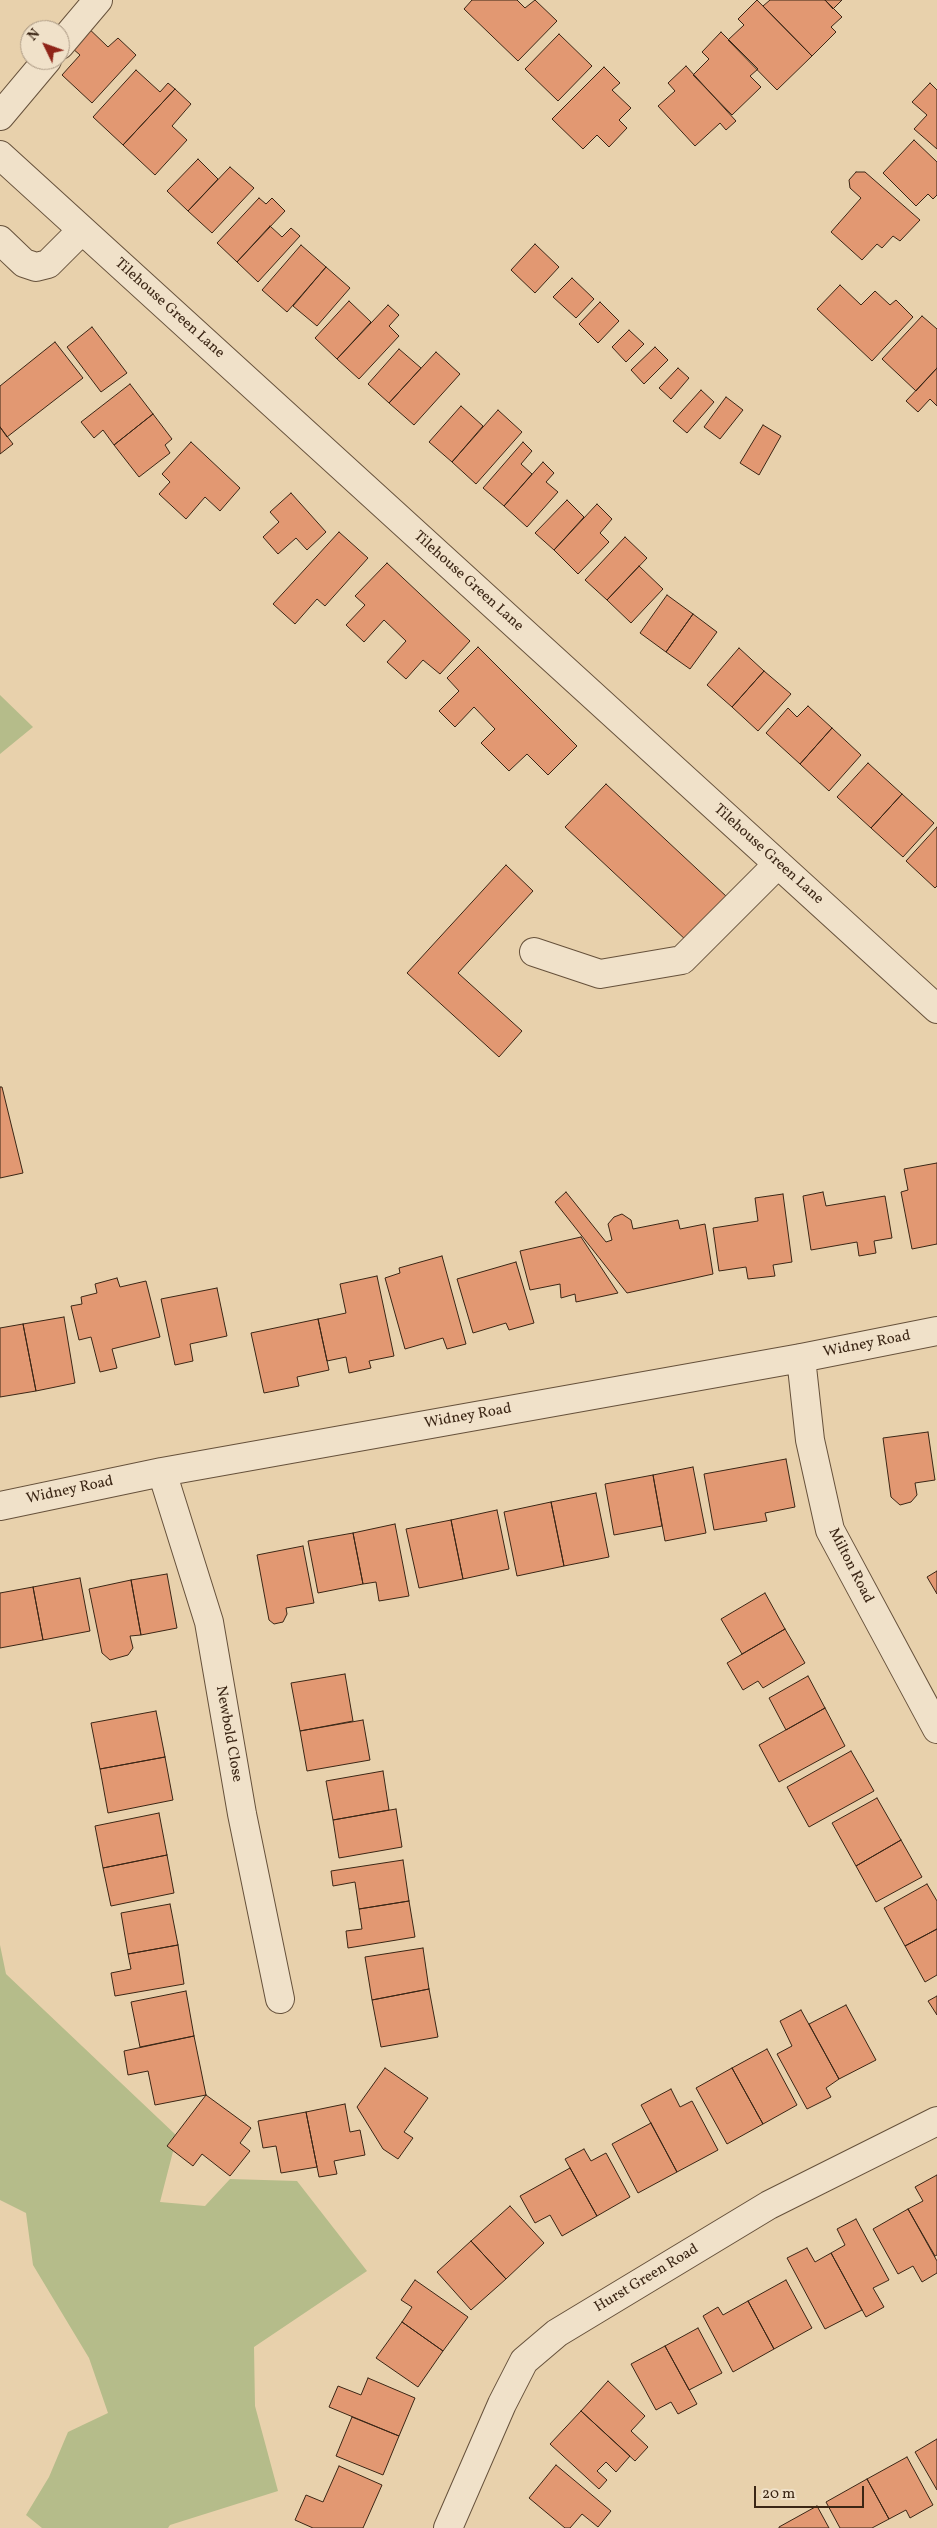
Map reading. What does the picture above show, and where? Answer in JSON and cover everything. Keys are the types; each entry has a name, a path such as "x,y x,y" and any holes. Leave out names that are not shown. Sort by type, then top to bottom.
{"street":[{"path":"70,33 98,0"},
{"path":"0,116 39,70"},
{"name":"Tilehouse Green Lane","path":"3,164 82,230 937,1009"},
{"path":"0,240 24,263 36,267 48,264 82,230"},
{"path":"534,952 600,974 682,960 778,864"},
{"name":"Widney Road","path":"0,1506 162,1472 801,1358 937,1331"},
{"name":"Milton Road","path":"801,1358 810,1440 830,1530 937,1729"},
{"name":"Newbold Close","path":"162,1472 208,1622 242,1814 280,1999"},
{"name":"Hurst Green Road","path":"448,2528 502,2404 524,2361 557,2333 769,2205 937,2120"}],"green space":[{"path":"0,695 33,727 0,754"},
{"path":"0,1945 6,1974 177,2136 160,2202 205,2206 230,2179 297,2181 367,2271 254,2347 255,2406 278,2491 170,2525 168,2528 42,2528 26,2515 49,2477 68,2432 108,2413 89,2358 33,2265 26,2213 0,2200"}],"building":[{"path":"472,0 517,0 525,8 535,0 557,21 518,61 464,9"},
{"path":"757,0 812,56 777,90 728,40 744,25 738,19"},
{"path":"770,0 825,0 842,17 831,27 836,32 812,56 763,6"},
{"path":"825,0 842,0 833,9"},
{"path":"82,22 108,47 118,38 136,55 92,103 62,75 66,70 70,70 70,66 80,55 70,46 70,35"},
{"path":"721,32 758,69 750,76 761,87 732,115 693,75 709,59 702,52"},
{"path":"559,34 592,66 558,101 525,69"},
{"path":"686,66 736,121 726,130 720,123 695,146 658,106 675,91 668,83"},
{"path":"604,67 620,83 612,90 631,108 619,120 627,128 609,147 597,135 583,149 552,119"},
{"path":"136,70 160,92 168,83 175,89 123,145 93,117"},
{"path":"930,83 937,90 937,149 914,129 927,115 912,102"},
{"path":"175,89 191,104 172,126 187,140 155,175 123,145"},
{"path":"914,140 937,162 937,195 933,199 928,194 916,206 883,173"},
{"path":"198,159 218,179 188,211 167,191"},
{"path":"230,167 254,188 212,233 188,211"},
{"path":"856,172 865,172 920,220 900,241 893,236 882,248 877,244 862,260 831,232 861,198 850,188 849,180"},
{"path":"259,198 266,204 272,198 285,211 237,262 217,243"},
{"path":"270,226 282,237 291,228 300,236 258,282 237,262"},
{"path":"535,244 559,267 535,293 511,270"},
{"path":"301,245 326,267 287,312 262,290"},
{"path":"326,267 350,288 317,326 293,306"},
{"path":"572,278 594,299 576,318 553,297"},
{"path":"840,285 861,305 875,291 890,305 896,300 913,317 872,361 817,309"},
{"path":"349,301 371,322 337,359 315,338"},
{"path":"600,302 619,321 598,343 579,324"},
{"path":"388,305 399,315 389,326 399,336 359,379 337,359"},
{"path":"922,316 937,329 937,368 916,391 882,359"},
{"path":"92,327 127,373 101,392 67,347"},
{"path":"629,330 644,344 626,362 612,347"},
{"path":"55,342 83,378 7,437 0,427 0,386"},
{"path":"655,347 668,360 644,384 631,370"},
{"path":"399,349 421,368 389,403 368,384"},
{"path":"436,352 460,374 414,425 389,403"},
{"path":"678,368 689,378 671,399 659,388"},
{"path":"937,368 937,406 930,399 918,412 906,401"},
{"path":"130,384 153,414 114,445 103,430 94,438 81,422"},
{"path":"701,390 714,402 687,433 673,421"},
{"path":"726,397 743,410 720,439 704,427"},
{"path":"461,406 483,426 452,462 429,442"},
{"path":"498,410 522,432 476,484 452,462"},
{"path":"153,414 172,439 165,445 170,453 139,477 114,445"},
{"path":"763,425 781,436 759,475 740,463"},
{"path":"0,427 13,444 0,454"},
{"path":"191,442 240,488 220,511 205,497 186,519 159,494 170,482 162,474"},
{"path":"523,442 532,451 521,464 532,474 504,506 483,488"},
{"path":"543,462 554,473 546,482 558,492 527,527 504,506"},
{"path":"291,493 326,532 307,550 296,538 278,554 263,537 279,522 270,512"},
{"path":"567,500 584,517 554,550 535,533"},
{"path":"597,504 612,519 600,533 609,542 578,574 554,550"},
{"path":"339,532 368,558 325,606 317,599 295,624 273,604"},
{"path":"625,537 647,558 607,600 585,580"},
{"path":"387,563 470,641 440,674 423,660 406,679 387,662 406,641 384,620 364,642 346,625 365,605 355,596"},
{"path":"639,566 663,589 631,623 607,600"},
{"path":"667,595 693,614 666,652 640,633"},
{"path":"693,614 717,632 690,669 666,652"},
{"path":"478,647 577,746 548,775 527,754 509,771 481,743 495,729 474,707 455,727 439,711 459,691 447,678"},
{"path":"739,648 764,671 732,707 707,685"},
{"path":"764,671 791,694 758,731 732,707"},
{"path":"808,706 832,728 800,764 766,733 788,708 797,717"},
{"path":"832,728 861,755 829,791 800,764"},
{"path":"868,763 902,794 871,828 837,797"},
{"path":"606,784 727,897 687,941 565,827"},
{"path":"902,794 934,823 903,857 871,828"},
{"path":"937,827 937,886 935,888 906,861"},
{"path":"506,865 533,891 458,973 522,1031 499,1057 407,973"},
{"path":"0,1087 2,1087 23,1173 0,1178"},
{"path":"937,1163 937,1244 912,1249 901,1192 908,1190 904,1169"},
{"path":"566,1192 606,1242 612,1240 608,1224 614,1217 622,1214 631,1220 633,1229 678,1220 680,1229 705,1224 713,1274 627,1293 555,1202"},
{"path":"823,1192 826,1206 885,1196 892,1238 874,1241 876,1253 859,1256 857,1242 811,1250 803,1196"},
{"path":"783,1194 792,1262 773,1265 775,1276 748,1279 746,1267 719,1271 713,1228 758,1221 755,1198"},
{"path":"581,1237 618,1293 576,1302 575,1294 561,1298 560,1284 530,1290 520,1251"},
{"path":"442,1256 466,1344 447,1349 443,1338 405,1349 385,1278 400,1273 399,1268"},
{"path":"516,1262 534,1323 509,1330 506,1323 473,1333 457,1279"},
{"path":"377,1276 394,1356 369,1361 371,1368 349,1373 346,1357 327,1361 318,1319 346,1313 340,1284"},
{"path":"117,1278 120,1287 146,1281 160,1337 112,1349 117,1368 100,1372 91,1337 79,1340 71,1306 82,1304 81,1297 97,1293 95,1284"},
{"path":"217,1288 227,1336 190,1344 193,1361 175,1365 161,1299"},
{"path":"64,1317 75,1383 36,1391 23,1324"},
{"path":"318,1319 329,1370 297,1377 299,1386 264,1393 251,1333"},
{"path":"23,1324 36,1391 0,1397 0,1328"},
{"path":"928,1432 935,1480 915,1483 917,1495 911,1502 900,1505 891,1497 883,1438"},
{"path":"786,1459 795,1507 765,1513 767,1521 714,1530 704,1474"},
{"path":"693,1467 706,1533 665,1541 653,1475"},
{"path":"653,1475 662,1526 614,1535 605,1484"},
{"path":"596,1493 609,1557 564,1566 551,1502"},
{"path":"551,1502 564,1566 517,1576 504,1512"},
{"path":"497,1510 509,1569 463,1579 451,1520"},
{"path":"451,1520 463,1579 419,1588 406,1529"},
{"path":"395,1524 409,1596 379,1601 376,1582 363,1584 353,1533"},
{"path":"353,1533 363,1584 318,1593 308,1541"},
{"path":"303,1546 314,1603 286,1608 287,1614 283,1622 274,1624 269,1620 257,1555"},
{"path":"937,1571 937,1594 927,1577"},
{"path":"167,1574 177,1628 141,1635 131,1580"},
{"path":"80,1578 90,1631 43,1640 33,1587"},
{"path":"131,1580 141,1635 130,1636 133,1648 128,1655 110,1660 102,1653 89,1589"},
{"path":"33,1587 43,1640 0,1648 0,1593"},
{"path":"765,1593 785,1629 742,1654 721,1619"},
{"path":"785,1629 805,1663 763,1688 758,1681 743,1690 727,1663"},
{"path":"345,1674 353,1721 300,1731 291,1683"},
{"path":"808,1676 825,1708 786,1730 769,1698"},
{"path":"825,1708 845,1746 779,1782 759,1745"},
{"path":"156,1711 165,1757 100,1769 91,1723"},
{"path":"363,1720 370,1760 307,1771 300,1731"},
{"path":"851,1751 874,1791 809,1827 787,1787"},
{"path":"165,1757 173,1800 108,1813 100,1769"},
{"path":"383,1771 389,1810 333,1820 326,1781"},
{"path":"877,1798 901,1840 856,1866 832,1823"},
{"path":"396,1809 402,1847 339,1858 333,1820"},
{"path":"159,1813 167,1855 103,1868 95,1826"},
{"path":"901,1840 922,1877 876,1902 856,1866"},
{"path":"167,1855 174,1893 111,1906 103,1868"},
{"path":"403,1860 409,1901 359,1909 355,1882 333,1886 331,1871"},
{"path":"927,1884 937,1901 937,1929 905,1946 884,1908"},
{"path":"409,1901 415,1937 348,1948 346,1931 362,1929 359,1909"},
{"path":"170,1904 178,1945 128,1954 121,1913"},
{"path":"937,1929 937,1975 925,1982 905,1946"},
{"path":"178,1945 184,1984 115,1996 111,1973 131,1969 128,1954"},
{"path":"423,1948 429,1989 372,2000 365,1957"},
{"path":"429,1989 438,2037 381,2047 372,2000"},
{"path":"186,1991 194,2036 140,2047 131,2002"},
{"path":"937,1996 937,2015 928,2001"},
{"path":"846,2005 876,2060 839,2079 809,2024"},
{"path":"801,2010 839,2079 826,2088 831,2097 807,2109 777,2054 792,2046 780,2021"},
{"path":"194,2036 206,2095 155,2105 148,2071 128,2075 124,2051"},
{"path":"767,2049 797,2105 763,2124 732,2068"},
{"path":"385,2068 428,2098 404,2132 413,2138 398,2159 383,2149 357,2107"},
{"path":"732,2068 763,2124 727,2144 696,2088"},
{"path":"671,2089 680,2107 692,2101 718,2150 677,2172 641,2105"},
{"path":"206,2095 251,2128 240,2143 250,2151 230,2176 202,2154 193,2166 167,2146"},
{"path":"345,2104 350,2132 360,2130 365,2155 334,2161 337,2174 319,2177 306,2112"},
{"path":"306,2112 317,2167 281,2173 276,2146 263,2148 258,2121"},
{"path":"651,2123 677,2172 638,2193 612,2144"},
{"path":"584,2149 591,2161 606,2153 630,2197 597,2216 565,2159"},
{"path":"570,2168 597,2216 562,2236 550,2215 535,2223 520,2196"},
{"path":"937,2175 937,2255 935,2256 908,2209 923,2201 915,2187"},
{"path":"510,2206 544,2243 506,2279 471,2241"},
{"path":"908,2209 937,2261 937,2273 922,2282 913,2266 898,2274 873,2229"},
{"path":"856,2219 889,2280 873,2288 884,2307 866,2317 831,2253 845,2245 837,2229"},
{"path":"471,2241 506,2279 471,2310 437,2272"},
{"path":"807,2248 815,2262 831,2253 862,2310 825,2329 787,2258"},
{"path":"415,2280 468,2317 443,2351 402,2322 412,2307 401,2300"},
{"path":"786,2280 812,2328 774,2349 748,2301"},
{"path":"748,2301 774,2349 733,2372 703,2316 718,2307 723,2315"},
{"path":"402,2322 443,2351 418,2387 376,2358"},
{"path":"698,2328 722,2373 689,2390 665,2346"},
{"path":"665,2346 697,2404 678,2414 671,2402 656,2410 631,2364"},
{"path":"368,2378 415,2398 399,2436 329,2407 338,2386 361,2395"},
{"path":"608,2381 645,2416 631,2431 648,2447 635,2461 581,2411"},
{"path":"581,2411 630,2456 616,2472 606,2462 597,2471 607,2480 599,2489 550,2444"},
{"path":"352,2417 399,2436 383,2475 336,2456"},
{"path":"937,2439 937,2490 915,2452"},
{"path":"907,2457 933,2505 910,2518 906,2510 889,2519 867,2479"},
{"path":"556,2465 611,2511 598,2527 582,2514 570,2528 565,2528 529,2498"},
{"path":"339,2466 382,2485 363,2528 313,2528 295,2520 306,2495 323,2502"},
{"path":"867,2479 889,2519 872,2528 840,2528 826,2502"},
{"path":"817,2506 829,2528 779,2528 779,2527"}]}
